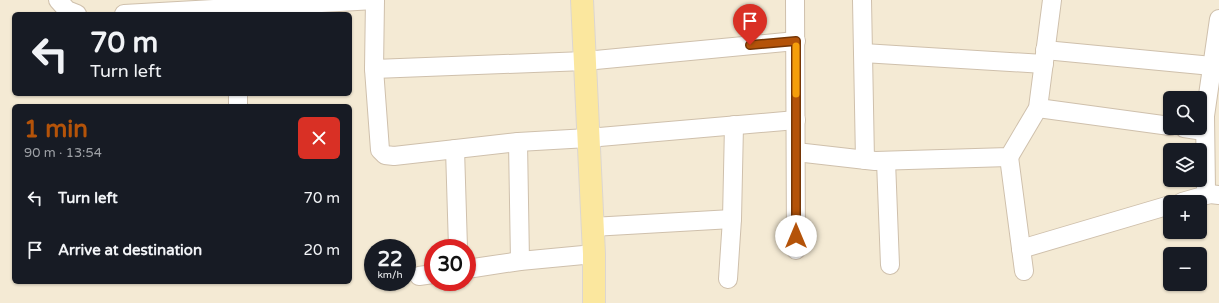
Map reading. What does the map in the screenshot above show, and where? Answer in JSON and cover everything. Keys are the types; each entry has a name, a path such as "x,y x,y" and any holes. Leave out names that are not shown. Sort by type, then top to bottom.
{"main road":[{"path":"582,0 594,254 594,303"}],"street":[{"path":"58,0 67,10 72,12"},
{"path":"156,12 375,0 374,69 380,150 385,155 394,156 518,142 588,138 796,120"},
{"path":"795,0 796,250"},
{"path":"862,0 865,160"},
{"path":"1024,271 1009,157 1038,108 1052,0"},
{"path":"1207,114 1214,74 1219,19"},
{"path":"374,69 585,61 796,41"},
{"path":"863,53 1044,57 1214,74"},
{"path":"1038,108 1163,125"},
{"path":"728,279 732,219 734,125"},
{"path":"1204,135 1206,190 1214,194"},
{"path":"518,142 520,261"},
{"path":"455,149 458,239"},
{"path":"796,152 886,161 1009,157"},
{"path":"886,161 890,265"},
{"path":"1021,249 1163,207"},
{"path":"592,227 732,219"},
{"path":"476,268 520,261 594,254"}],"shaded area":[{"path":"0,0 1219,0 1219,303 0,303"}],"slow traffic":[{"path":"796,46 796,94"}],"route":[{"path":"750,45 796,41 796,236"}]}
